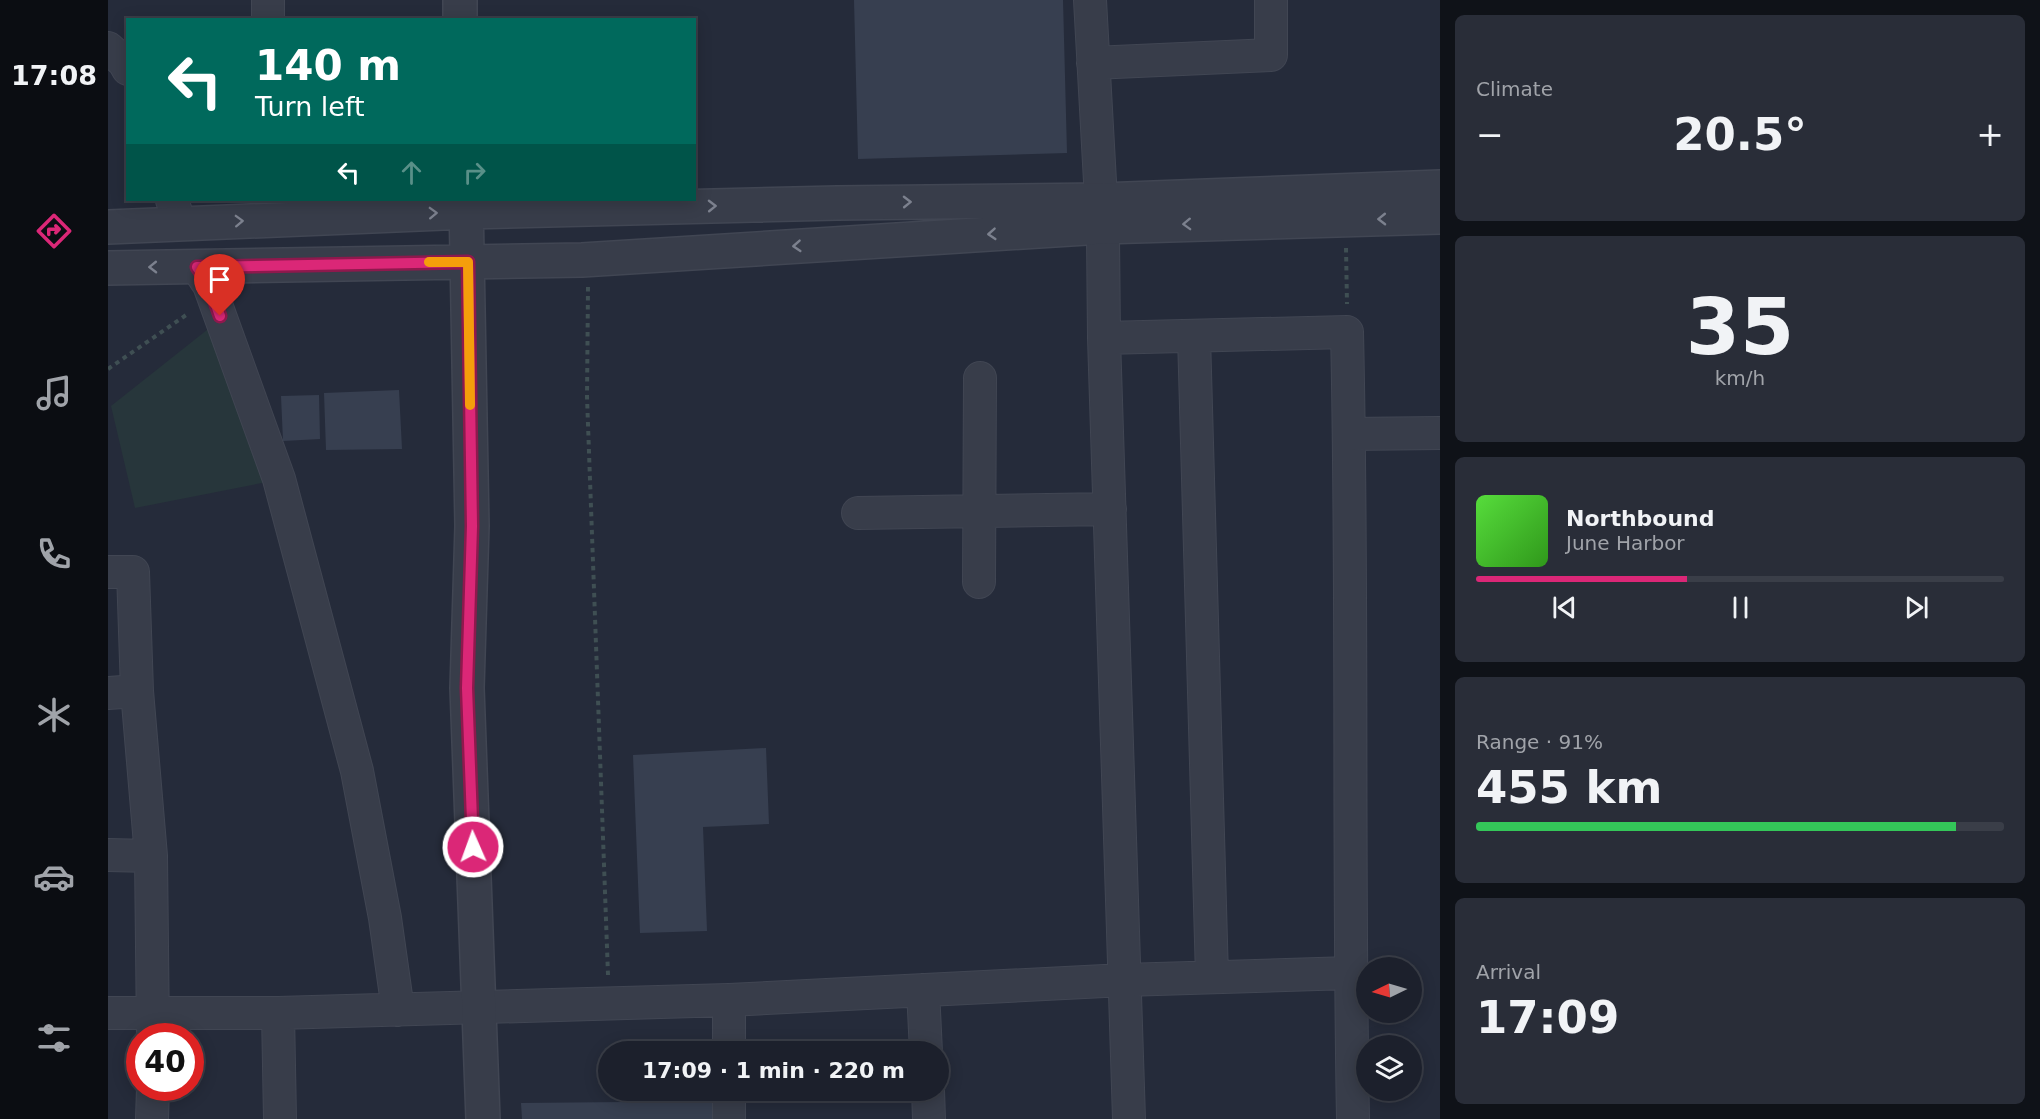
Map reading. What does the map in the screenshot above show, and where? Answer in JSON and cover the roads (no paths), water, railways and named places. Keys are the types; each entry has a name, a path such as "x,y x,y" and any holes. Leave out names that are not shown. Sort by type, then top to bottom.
{"street":[{"path":"268,0 268,18"},
{"path":"460,0 460,18"},
{"path":"1090,0 1101,214 1129,1119"},
{"path":"1093,63 1271,55 1271,0"},
{"path":"108,48 126,66"},
{"path":"108,268 582,260 1101,214 1440,187"},
{"path":"108,226 176,212 466,206 837,203 1101,214 1345,219 1440,217"},
{"path":"466,206 472,526 467,688 483,1119"},
{"path":"197,267 209,285 279,479 337,696 363,805 385,918 398,1010"},
{"path":"1104,339 1347,332 1350,973 1353,1119"},
{"path":"1194,336 1212,977"},
{"path":"980,378 980,582"},
{"path":"1349,434 1440,434"},
{"path":"858,513 1110,509"},
{"path":"108,572 133,572 123,692 151,856 154,1023"},
{"path":"108,855 151,856"},
{"path":"165,1023 278,1013 729,1000 1124,980 1350,973"},
{"path":"924,990 926,1041"},
{"path":"729,1000 729,1041"},
{"path":"108,1013 150,1023"},
{"path":"278,1013 279,1119"},
{"path":"152,1119 153,1101"},
{"path":"729,1101 729,1119"},
{"path":"928,1101 929,1119"}]}
